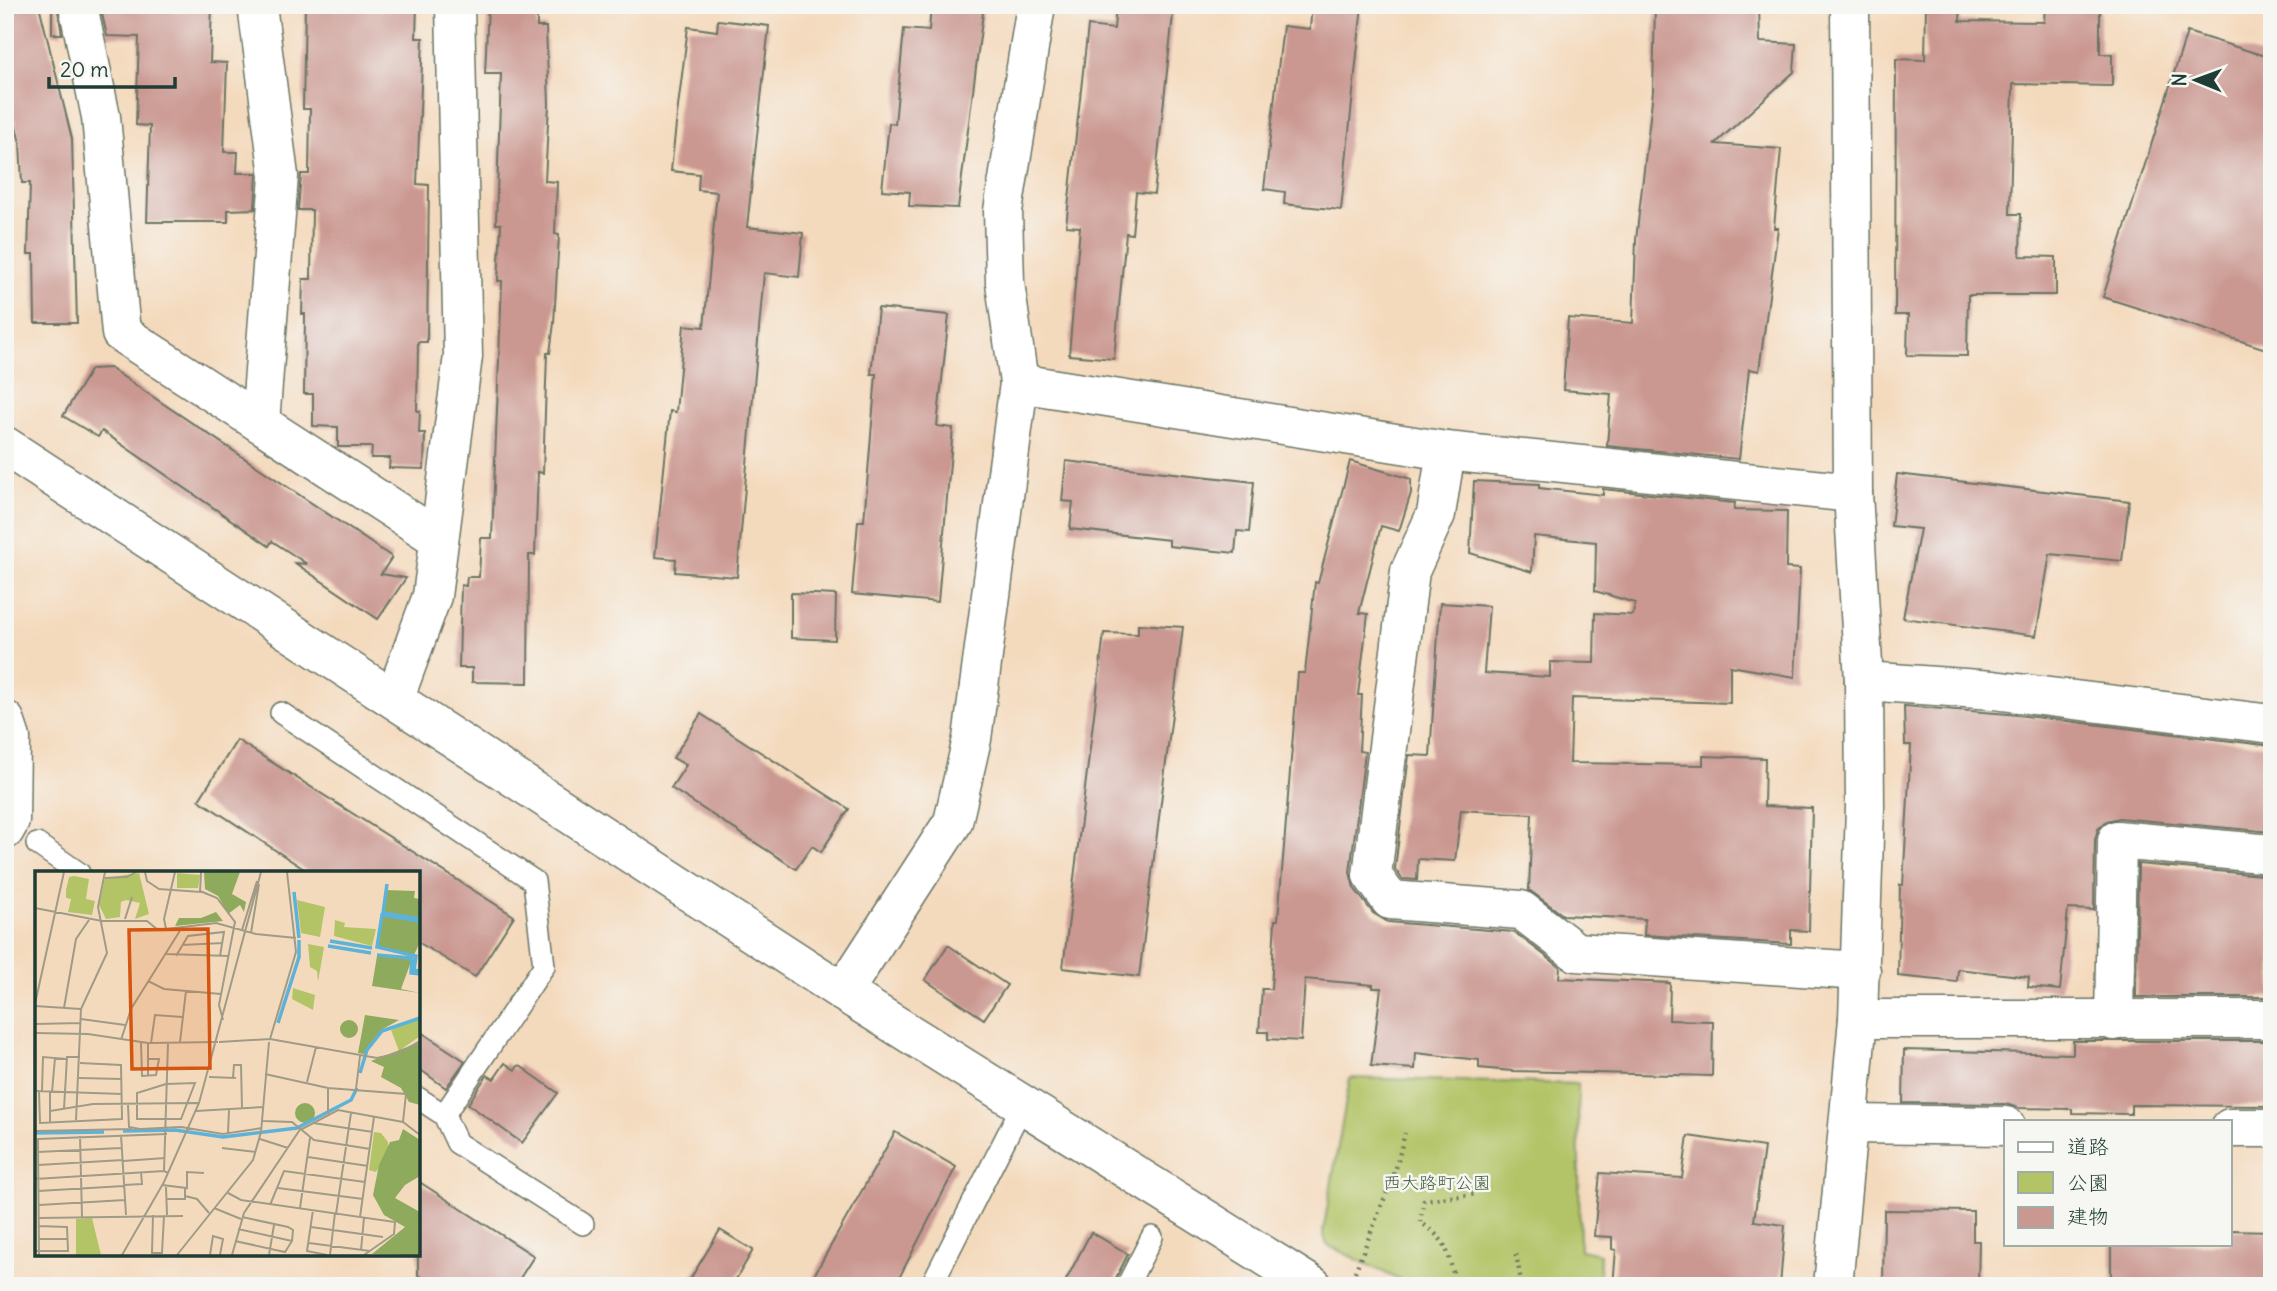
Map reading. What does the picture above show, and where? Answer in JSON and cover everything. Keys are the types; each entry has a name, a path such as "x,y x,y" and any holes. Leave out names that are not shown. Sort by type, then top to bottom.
{"street":[{"path":"78,5 101,117 121,333 439,539"},
{"path":"257,5 279,176 260,423"},
{"path":"394,697 432,596 463,356 455,5"},
{"path":"843,992 953,822 972,739 1019,383 1005,283 1003,211 1036,5"},
{"path":"1833,1286 1858,1018 1866,807 1864,681 1853,493 1850,5"},
{"path":"1019,383 1446,451 1853,493"},
{"path":"5,446 843,992 1301,1283"},
{"path":"1446,451 1436,514 1410,571 1380,791 1372,875 1390,900 1521,909 1576,952 1861,971"},
{"path":"1864,681 1993,690 2272,724"},
{"path":"5,720 11,737 10,821 21,837"},
{"path":"2114,1021 2117,841 2272,854"},
{"path":"1858,1018 2114,1021 2272,1019"},
{"path":"1850,1124 2004,1126"},
{"path":"2232,1128 2272,1128"}],"lane":[{"path":"281,713 534,881 544,966 444,1115"},
{"path":"21,837 76,871"},
{"path":"420,1099 444,1115 457,1143 583,1224"},
{"path":"931,1286 1022,1106"},
{"path":"1127,1286 1152,1237"}],"path":[{"path":"1354,1272 1395,1172 1405,1133"},
{"path":"1458,1286 1449,1250 1439,1235 1420,1222 1424,1200 1477,1194"},
{"path":"1516,1254 1522,1286"}],"green space":[{"name":"西大路町公園","path":"1350,1078 1578,1084 1580,1250 1600,1254 1599,1286 1412,1286 1327,1245 1323,1232"}],"building":[{"path":"5,5 39,5 72,139 77,323 35,323 34,254 28,254 30,183 22,183 20,143 5,83"},
{"path":"52,5 57,5 62,34 52,34"},
{"path":"100,5 212,5 210,62 227,63 224,152 238,152 237,173 257,173 255,209 228,210 228,222 147,222 150,126 136,125 139,37 107,36"},
{"path":"305,5 417,5 416,38 423,38 417,184 429,185 427,342 418,342 417,411 420,411 419,433 425,433 424,469 389,468 390,458 371,458 372,447 338,447 338,427 313,426 313,394 304,394 303,279 311,279 312,210 298,210 301,174 309,174 310,109 303,109"},
{"path":"488,5 537,5 537,27 546,27 549,104 545,181 557,182 555,234 559,235 554,323 550,353 547,353 543,473 538,472 535,555 529,555 528,683 472,682 472,668 459,668 461,585 466,586 467,577 479,577 481,538 492,538 502,281 498,281 501,224 496,224 501,74 485,74"},
{"path":"931,5 984,5 958,208 909,206 910,192 882,190 889,123 895,124 904,29 929,31"},
{"path":"1116,5 1174,5 1154,194 1136,192 1132,234 1126,233 1114,359 1069,355 1080,227 1066,226 1088,26 1114,29"},
{"path":"1312,5 1362,5 1341,210 1284,204 1285,192 1264,189 1283,26 1310,29"},
{"path":"1655,5 1759,5 1760,42 1796,44 1794,72 1715,144 1781,149 1774,228 1778,228 1759,371 1749,369 1739,459 1607,446 1611,394 1563,390 1568,318 1633,323 1636,240 1653,91"},
{"path":"1926,5 1961,5 1960,21 2044,22 2045,5 2100,5 2100,54 2112,54 2112,86 2013,84 2010,214 2021,214 2020,256 2056,257 2056,295 1968,295 1967,356 1907,355 1908,315 1895,315 1896,59 1925,60"},
{"path":"718,20 769,26 747,227 803,233 799,277 764,273 737,577 675,572 676,559 655,557 670,411 676,412 684,325 704,327 717,192 698,190 699,174 671,171 677,115 688,27 717,31"},
{"path":"2187,32 2272,58 2272,351 2103,297"},
{"path":"878,308 949,315 937,426 953,428 938,602 852,594 858,521 864,521 876,374 871,374"},
{"path":"110,368 392,557 381,574 406,578 378,619 295,563 307,564 272,541 269,546 102,431 98,437 63,416 91,369"},
{"path":"1066,461 1254,482 1249,532 1237,531 1235,553 1169,546 1169,540 1070,529 1073,502 1062,501"},
{"path":"1350,461 1411,479 1411,493 1399,531 1381,526 1359,613 1368,614 1358,695 1362,695 1359,751 1365,752 1350,872 1354,888 1373,913 1388,922 1514,932 1560,967 1559,978 1670,983 1669,1020 1713,1021 1712,1076 1512,1071 1479,1068 1479,1060 1416,1053 1415,1069 1371,1066 1381,988 1373,988 1373,985 1305,979 1301,1041 1268,1039 1268,1032 1259,1032 1262,989 1271,989 1298,673 1305,673 1315,582 1318,583"},
{"path":"1897,474 2129,501 2122,561 2050,554 2036,636 1903,618 1920,529 1891,526"},
{"path":"1474,481 1539,484 1539,488 1603,495 1603,489 1735,503 1734,510 1787,511 1786,568 1800,569 1795,677 1730,666 1730,703 1572,698 1570,763 1703,765 1703,756 1765,758 1764,806 1812,808 1809,931 1791,930 1791,944 1644,935 1645,919 1563,915 1529,890 1532,814 1461,810 1455,861 1418,859 1417,880 1402,879 1395,869 1409,755 1430,756 1440,603 1489,606 1484,673 1550,677 1550,662 1594,663 1595,613 1633,615 1635,603 1595,591 1596,542 1534,536 1532,572 1470,553"},
{"path":"791,593 836,595 835,640 791,638"},
{"path":"1138,624 1183,627 1139,977 1063,968 1104,633 1138,634"},
{"path":"1904,706 2009,714 2272,746 2272,832 2119,818 2107,821 2098,829 2095,840 2094,910 2068,909 2060,990 2028,987 2029,977 1958,969 1957,982 1898,976 1900,885 1903,885 1911,745 1905,745"},
{"path":"701,714 849,809 821,852 812,846 796,869 671,788 686,765 673,758"},
{"path":"237,740 514,916 475,977 420,943 420,871 307,871 199,800"},
{"path":"2138,864 2272,876 2272,997 2136,997"},
{"path":"948,945 1007,985 984,1019 925,980"},
{"path":"420,1031 465,1061 446,1088 420,1069"},
{"path":"2073,1041 2272,1041 2272,1106 2131,1105 2131,1114 2072,1113 2072,1109 2018,1108 2006,1104 1903,1103 1904,1050 2073,1054"},
{"path":"505,1063 515,1070 519,1065 558,1093 522,1143 468,1104 487,1075 494,1079"},
{"path":"895,1132 956,1167 895,1286 808,1286"},
{"path":"1688,1136 1764,1147 1754,1221 1785,1225 1780,1286 1613,1286 1616,1250 1612,1249 1612,1237 1594,1236 1600,1173 1682,1178"},
{"path":"420,1182 534,1256 515,1286 436,1286 418,1275"},
{"path":"1884,1210 1973,1211 1973,1241 1979,1241 1978,1286 1883,1286"},
{"path":"720,1230 753,1250 732,1286 686,1286"},
{"path":"2232,1230 2272,1231 2272,1286 2111,1286 2111,1246 2232,1246"},
{"path":"1091,1232 1128,1254 1112,1286 1063,1286"}]}
